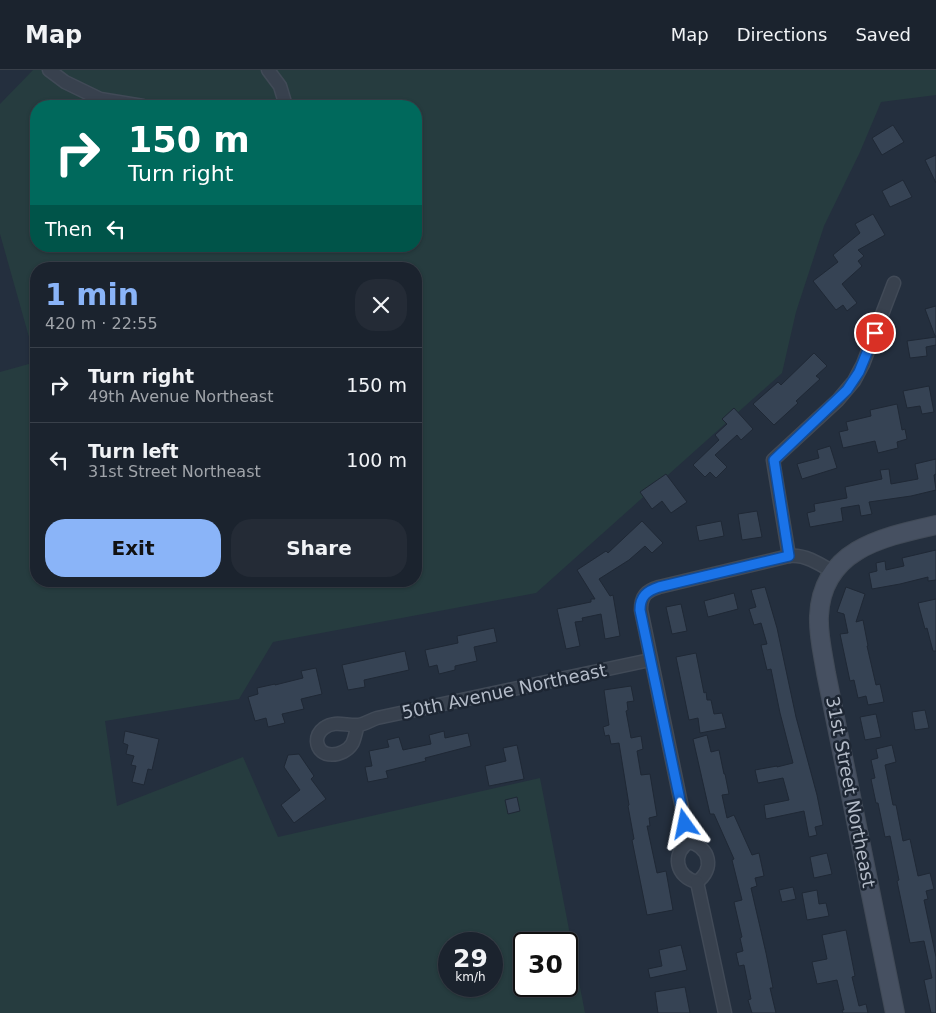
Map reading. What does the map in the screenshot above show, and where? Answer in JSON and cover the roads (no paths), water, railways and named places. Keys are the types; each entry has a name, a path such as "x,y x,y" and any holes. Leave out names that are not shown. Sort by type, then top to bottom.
{"street":[{"path":"49,70 66,82 100,100"},
{"path":"268,70 280,86 284,100"},
{"path":"789,556 774,460 838,400 854,381 863,364 894,283"},
{"path":"689,842 640,610 641,601 645,594 659,587 795,555 820,564 833,572 844,559 864,546 936,525"},
{"name":"31st Street Northeast","path":"833,572 820,603 819,632 895,1013"},
{"name":"50th Avenue Northeast","path":"358,725 377,718 650,660"},
{"path":"689,842 703,849 708,859 705,874 697,882"},
{"path":"689,842 681,849 678,863 684,876 697,882"},
{"path":"697,882 725,1013"}]}
